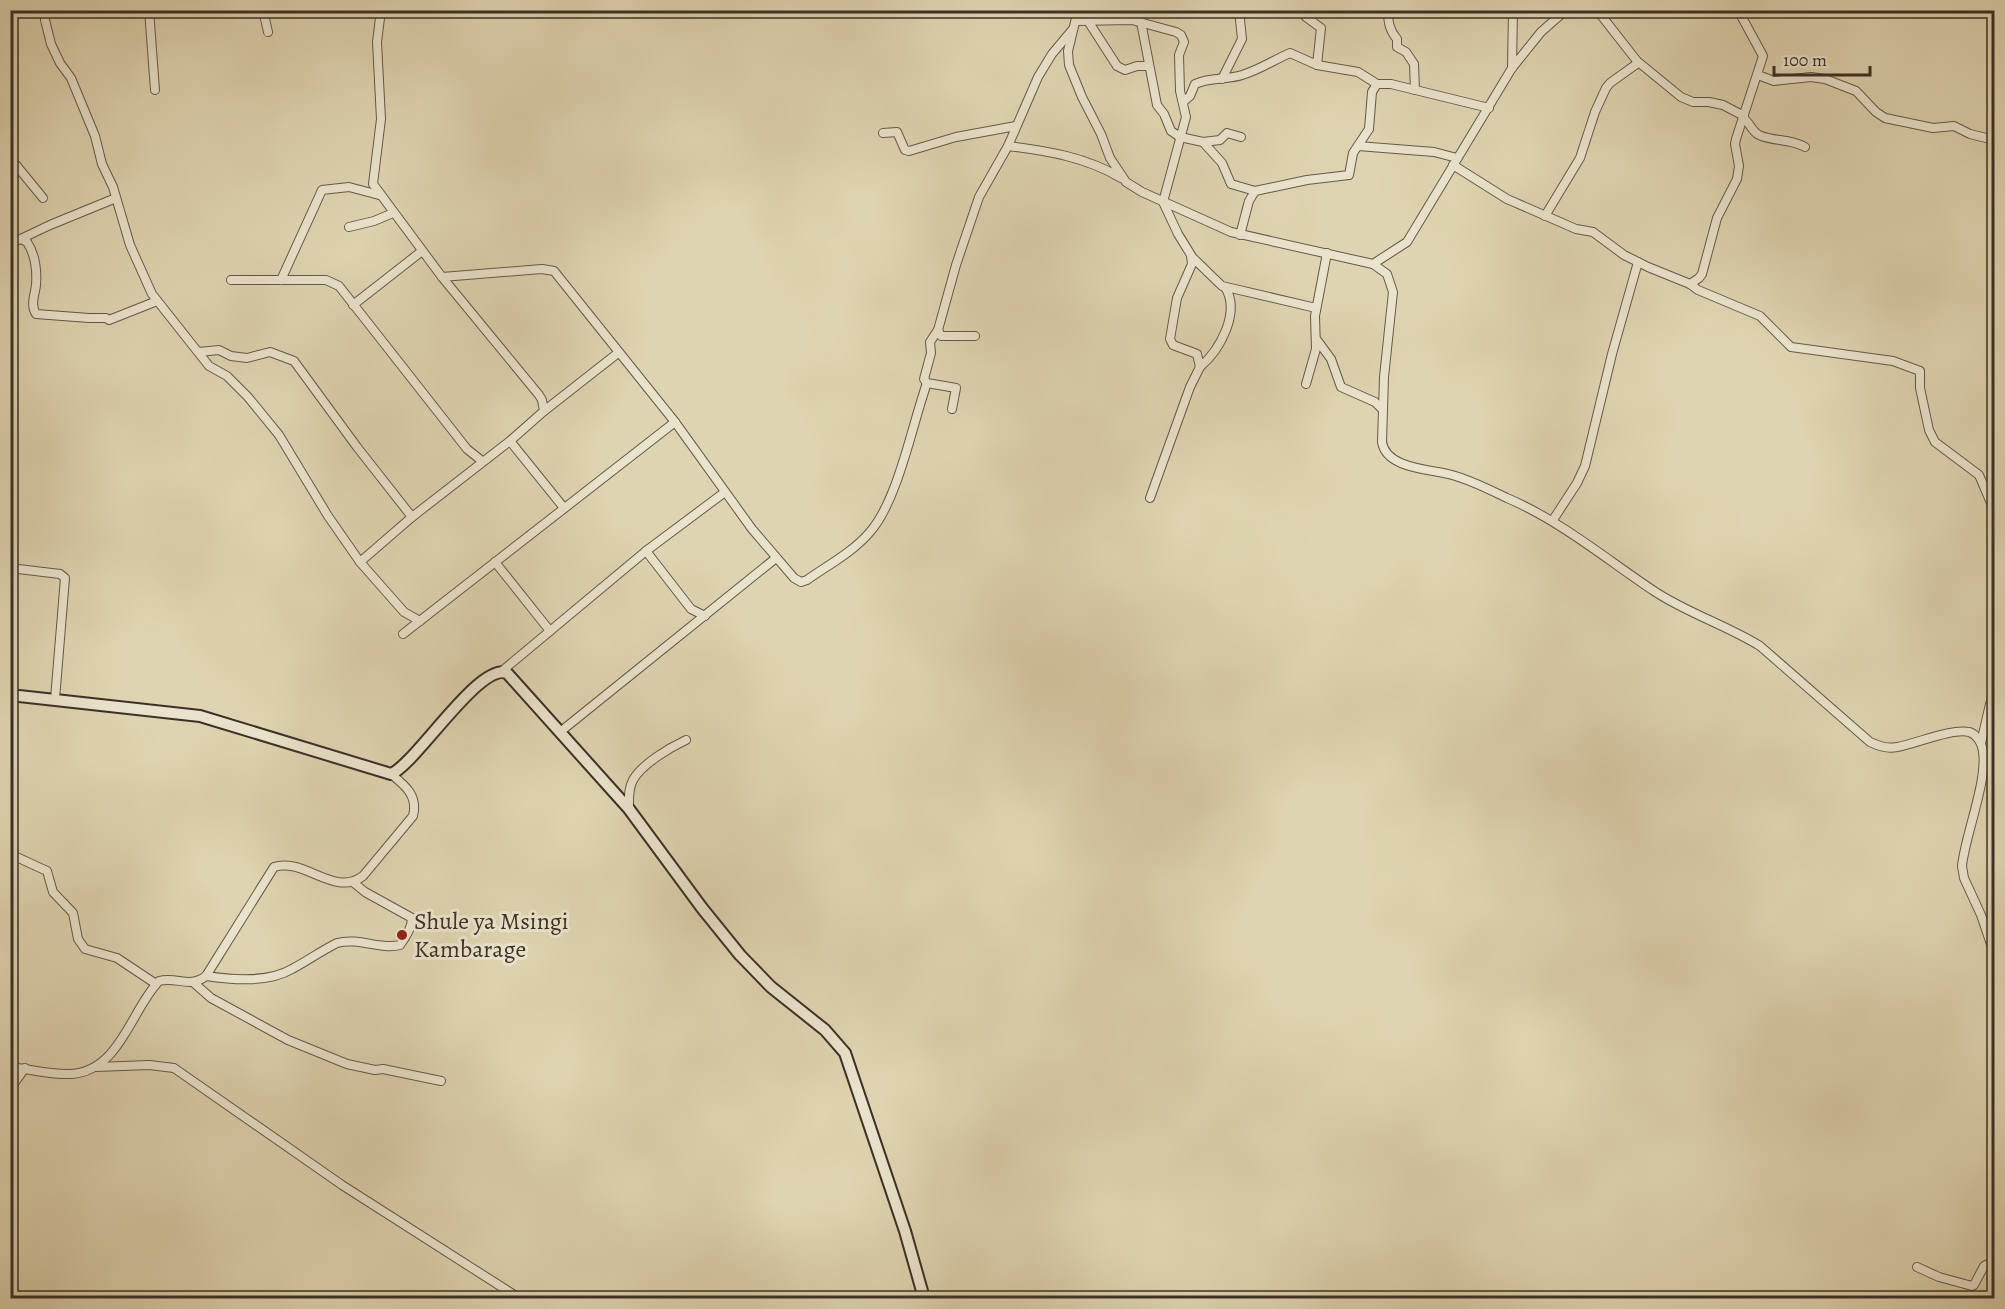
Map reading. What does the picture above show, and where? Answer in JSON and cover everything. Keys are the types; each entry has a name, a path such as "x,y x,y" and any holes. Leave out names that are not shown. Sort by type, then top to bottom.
{"street":[{"path":"45,10 51,44 60,63 71,78 97,141 102,164 110,180 133,252 157,301 213,369 227,376 248,397 279,435 328,516 360,562 404,612 420,621"},
{"path":"149,10 155,90"},
{"path":"263,10 268,32"},
{"path":"381,10 377,42 381,119 373,180 375,189 496,345 539,395 544,411"},
{"path":"1078,10 1068,51 1069,65 1110,158 1122,178"},
{"path":"1222,79 1242,39 1239,10"},
{"path":"1303,10 1306,17 1321,29 1317,65"},
{"path":"1388,10 1392,34 1397,39 1396,47 1408,53 1414,64 1415,90"},
{"path":"1512,68 1513,10"},
{"path":"1373,264 1407,242 1512,68 1541,32 1566,10"},
{"path":"1597,10 1638,63 1685,99 1723,105 1743,117 1756,133 1792,141 1806,147"},
{"path":"1690,284 1702,274 1717,218 1737,179 1739,166 1735,144 1762,62 1762,52 1738,10"},
{"path":"442,277 551,270 675,422 776,558 794,578 803,581 851,549 870,532 892,493 927,382 924,376 931,353 930,342 938,330 956,265 979,197 1008,146 1044,67 1075,24 1120,18 1176,32 1183,38 1184,45 1179,56 1180,91 1186,117 1163,202 1178,234 1191,255 1219,284 1316,308"},
{"path":"1088,21 1114,64 1121,69 1128,70 1137,66 1149,66"},
{"path":"1141,22 1158,106 1172,131 1180,137 1203,142 1220,140 1227,133 1241,137"},
{"path":"1184,102 1190,96 1195,84 1206,80 1243,75 1290,53 1317,65 1358,72 1377,84 1391,84 1489,108"},
{"path":"1545,216 1580,158 1594,112 1606,88 1638,63"},
{"path":"1758,75 1774,81 1824,78 1856,91 1885,118 1933,128 1954,126 1971,134 1995,140"},
{"path":"1203,142 1222,163 1231,184 1255,191 1306,180 1350,175 1352,157 1369,129 1372,92 1377,84"},
{"path":"883,133 897,132 905,150 909,151 956,137 1016,126"},
{"path":"1008,146 1075,157 1103,167 1142,192 1208,223 1240,235 1373,264 1382,269 1387,274 1393,292 1383,410 1383,449 1392,458 1404,465 1454,476 1509,498 1553,520 1669,600 1760,646 1870,742 1883,747 1895,747 1954,732 1968,731 1975,735 1981,743 1984,755 1962,866 1967,887 1981,915 1995,953"},
{"path":"1358,146 1434,152 1455,162 1507,200 1576,229 1593,232 1618,251 1638,262 1760,316 1791,347 1914,367 1920,371 1920,388 1929,430 1935,442 1974,470 1995,510"},
{"path":"10,161 43,198"},
{"path":"281,280 322,190 350,187 379,195"},
{"path":"1240,235 1255,191"},
{"path":"10,244 116,198"},
{"path":"349,227 374,221 393,213"},
{"path":"21,239 27,242 33,256 36,277 32,305 36,314 109,320 157,301"},
{"path":"353,305 422,251"},
{"path":"1306,384 1317,340 1316,308 1327,254"},
{"path":"1191,255 1192,264 1177,298 1170,339 1173,345 1197,354 1200,367"},
{"path":"1553,520 1586,466 1612,354 1638,262"},
{"path":"231,280 326,280 339,286 467,449 482,461"},
{"path":"1150,498 1190,387 1200,367 1216,350 1230,316 1232,300 1225,287"},
{"path":"938,330 941,336 975,336"},
{"path":"1317,340 1331,359 1341,387 1375,402 1383,410"},
{"path":"199,352 219,350 231,356 247,358 270,352 294,361 412,517"},
{"path":"360,562 412,517 618,353"},
{"path":"927,382 956,388 952,409"},
{"path":"403,634 675,422"},
{"path":"510,441 564,508"},
{"path":"1986,489 1995,483"},
{"path":"391,774 404,765 472,692 502,671 646,551 725,492"},
{"path":"646,551 691,609 705,616"},
{"path":"560,732 776,558"},
{"path":"495,562 550,631"},
{"path":"10,568 60,574 65,578 56,699"},
{"path":"502,671 507,673 628,809 702,909 740,955 771,987 825,1030 845,1053 905,1231 924,1299"},
{"path":"10,695 200,716 391,774 403,783 414,798 413,816 363,876 354,883"},
{"path":"1981,743 1990,704 1995,696"},
{"path":"628,809 630,788 634,779 668,749 686,740"},
{"path":"1984,755 1995,752"},
{"path":"10,854 47,872 52,892 73,913 78,939 85,949 117,958 156,984"},
{"path":"194,983 206,976 274,867 302,870 338,882 354,883 365,892 412,918 407,936 400,945 388,946 354,940 345,941 337,943 282,973 247,980 206,976"},
{"path":"10,1067 70,1074 91,1068 112,1051 156,984 159,981 170,980 194,983 215,1001 288,1040 348,1064 441,1081"},
{"path":"91,1068 142,1065 174,1068 342,1185 519,1299"},
{"path":"10,1089 25,1068"},
{"path":"1917,1267 1939,1277 1972,1286 1984,1266 1995,1261"}],"place":[{"name":"Shule ya Msingi Kambarage","path":"402,935"}]}
